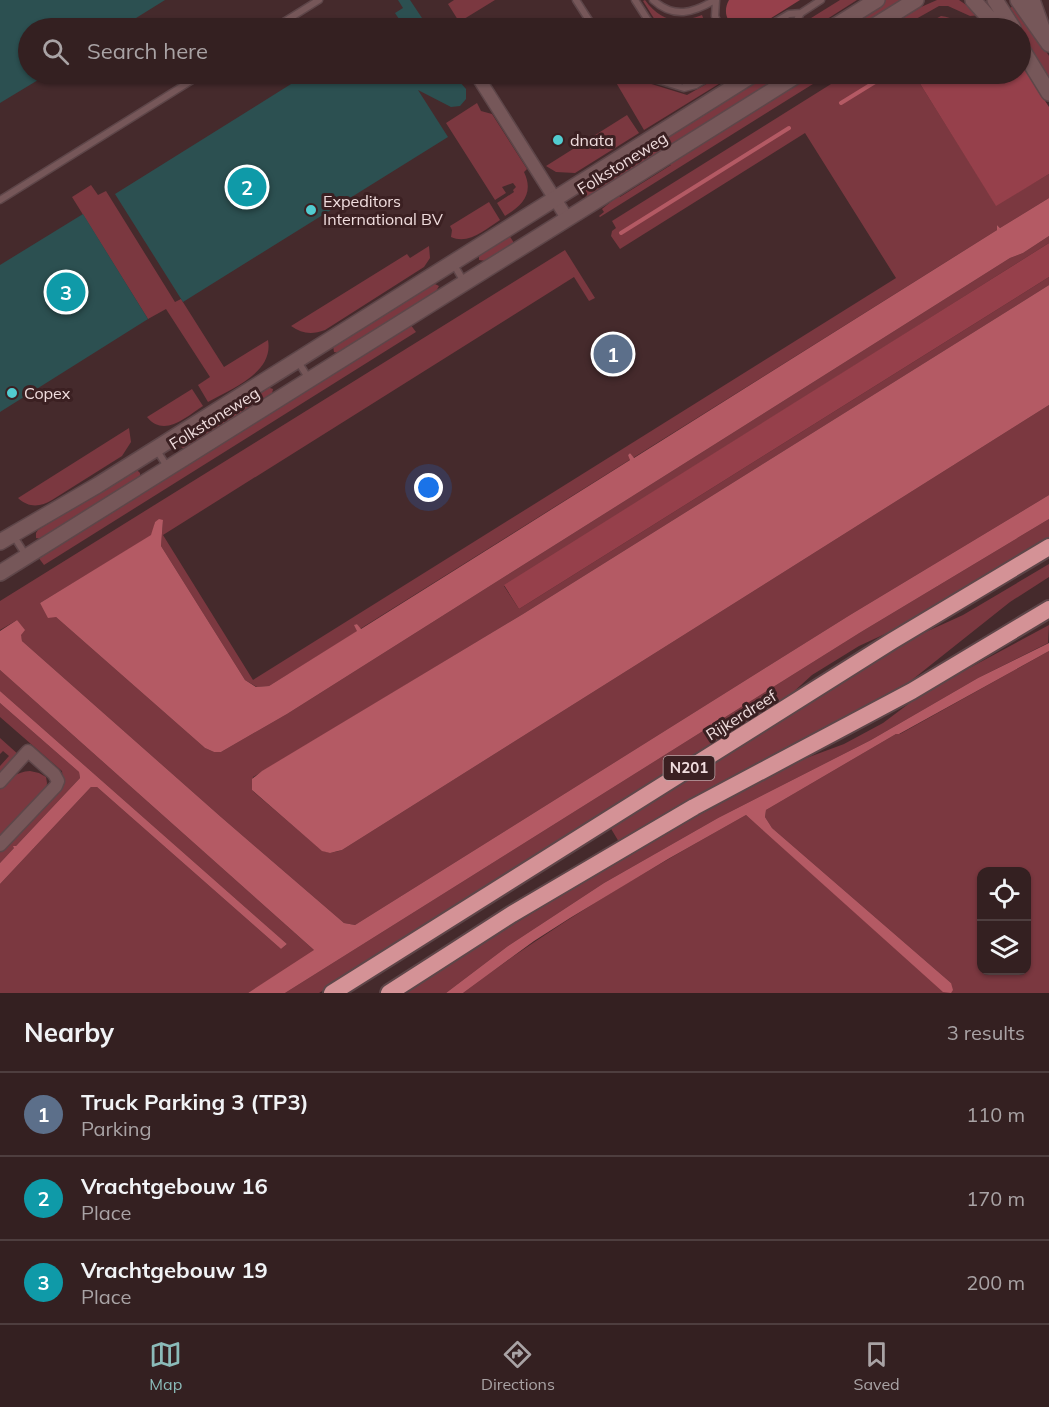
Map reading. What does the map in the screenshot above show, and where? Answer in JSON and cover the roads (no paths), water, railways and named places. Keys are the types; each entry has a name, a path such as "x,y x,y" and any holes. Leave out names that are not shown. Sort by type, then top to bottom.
{"highway":[{"name":"Rijkerdreef","path":"332,993 892,641 1049,547"},
{"name":"N201","path":"389,993 512,914 694,807 903,697 1049,609"}],"street":[{"path":"848,18 877,0"},
{"path":"887,18 916,0"},
{"path":"973,0 989,18"},
{"path":"996,0 1006,18"},
{"path":"1018,0 1048,41"},
{"path":"1032,0 1048,41"},
{"path":"1031,65 1049,93"},
{"path":"482,84 567,218"},
{"name":"Folkstoneweg","path":"6,538 98,485 738,84"},
{"name":"Folkstoneweg","path":"0,573 783,84"},
{"path":"0,782 28,751 54,774 58,781 56,786 0,845"}],"lane":[{"path":"290,18 319,0"},
{"path":"576,0 588,18"},
{"path":"635,0 647,18"},
{"path":"653,0 669,11 682,14 697,10 715,0 716,18"},
{"path":"798,18 801,13 821,0"},
{"path":"782,18 789,14 801,13"},
{"path":"0,200 186,84"},
{"path":"669,84 678,87 698,84"},
{"path":"452,262 464,282"},
{"path":"297,360 309,380"},
{"name":"Folkstoneweg","path":"156,449 168,468"},
{"name":"Folkstoneweg","path":"6,538 27,557"}],"waterway":[{"path":"841,103 872,84"},
{"path":"621,233 789,128"}],"place":[{"name":"dnata","path":"558,140"},
{"name":"Vrachtgebouw 16","path":"247,187"},
{"name":"Expeditors International BV","path":"311,210"},
{"name":"Vrachtgebouw 19","path":"66,292"},
{"name":"Truck Parking 3 (TP3)","path":"613,354"},
{"name":"Copex","path":"12,393"}]}
